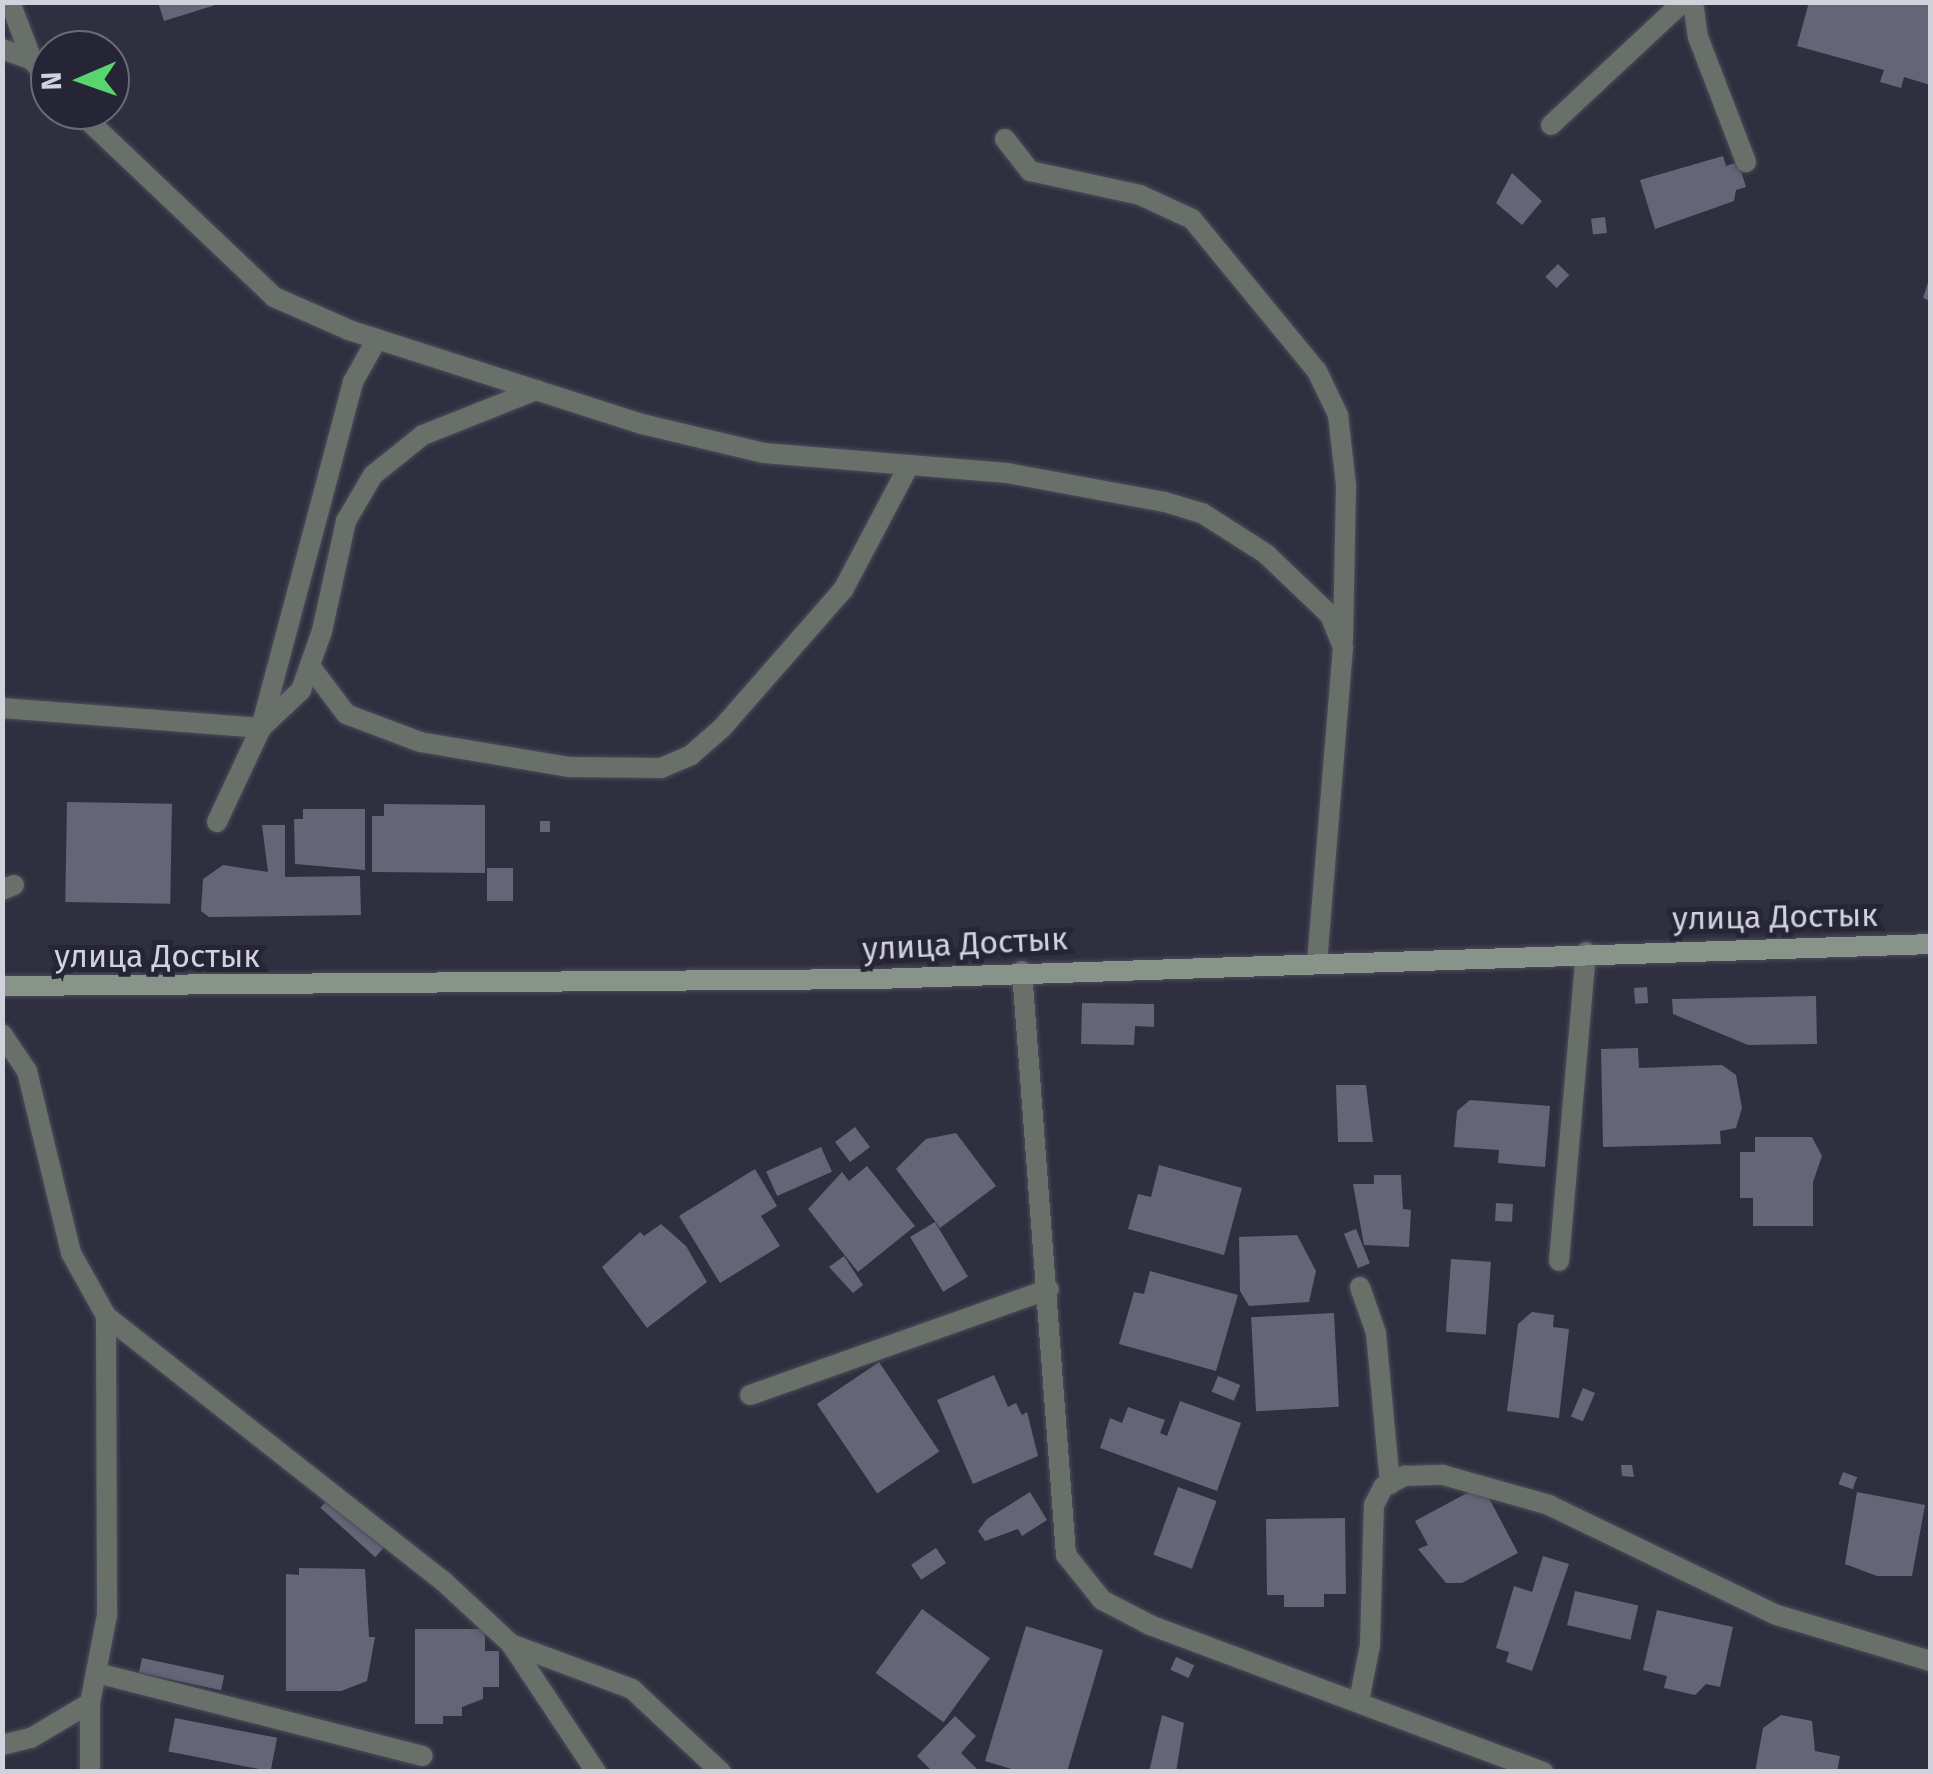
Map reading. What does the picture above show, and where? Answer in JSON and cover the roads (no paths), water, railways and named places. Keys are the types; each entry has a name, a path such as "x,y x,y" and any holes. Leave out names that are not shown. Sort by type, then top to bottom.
{"main road":[{"name":"улица Достык","path":"2,986 446,986 1930,944"}],"street":[{"path":"10,2 30,55"},
{"path":"1550,126 1683,2"},
{"path":"1693,2 1698,37 1746,162"},
{"path":"2,49 30,59"},
{"path":"98,130 274,297 376,339 536,390 764,453 1006,473 1202,513 1266,554 1309,592 1330,615 1343,646"},
{"path":"1004,139 1030,171 1140,194 1192,219 1318,371 1338,415 1346,485 1343,646 1317,961"},
{"path":"217,822 261,728 352,382 376,339"},
{"path":"2,708 261,728 301,690 346,520 373,476 423,434 536,390"},
{"path":"310,666 346,714 405,738 570,768 660,768 691,755 722,728 842,590 908,467"},
{"path":"1559,1261 1586,952"},
{"path":"1022,971 1049,1289 1058,1506 1066,1555 1102,1600 1150,1625 1543,1772"},
{"path":"2,1034 27,1071 71,1253 106,1316 357,1510 511,1644 596,1772"},
{"path":"1360,1287 1376,1334 1390,1484"},
{"path":"750,1395 1049,1289"},
{"path":"90,1772 90,1704 107,1615 106,1316"},
{"path":"1359,1701 1370,1645 1374,1505 1390,1484 1405,1476 1443,1475 1548,1505 1777,1615 1930,1661"},
{"path":"511,1644 632,1690 720,1772"},
{"path":"97,1673 422,1756"},
{"path":"2,1745 31,1738 90,1704"}]}
